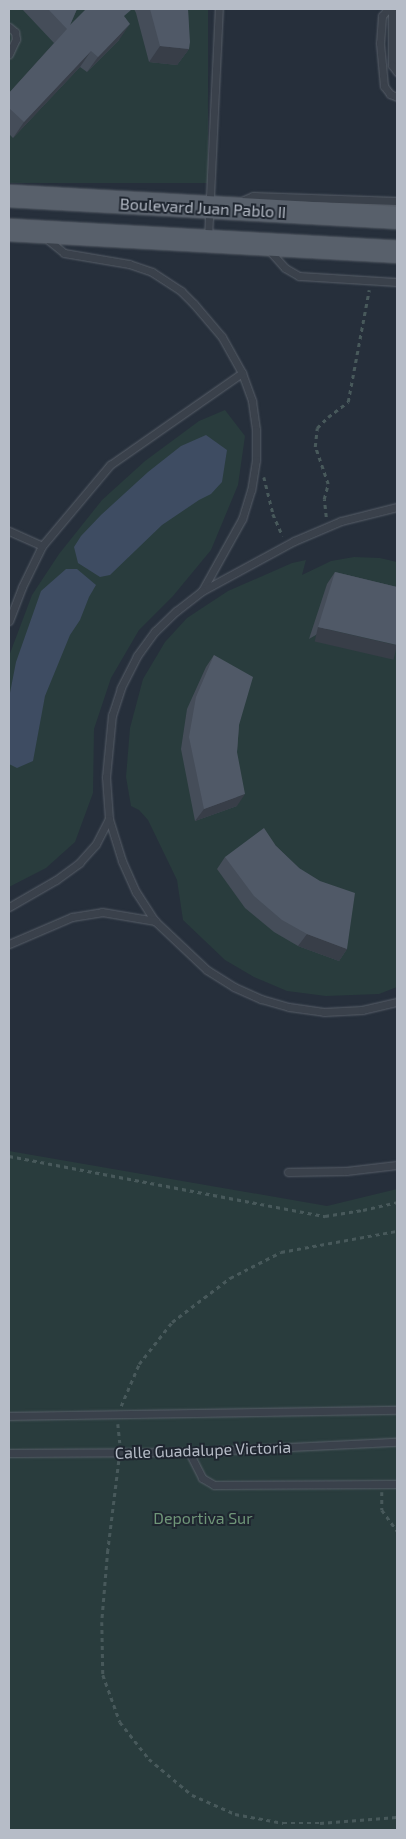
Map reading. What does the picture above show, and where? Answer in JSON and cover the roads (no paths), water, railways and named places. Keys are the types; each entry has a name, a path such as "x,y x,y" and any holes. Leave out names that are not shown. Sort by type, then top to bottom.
{"main road":[{"name":"Boulevard Juan Pablo II","path":"9,196 397,218"},
{"path":"44,232 48,199"},
{"name":"Boulevard Juan Pablo II","path":"9,230 397,252"}],"lane":[{"path":"208,242 221,209 219,9"},
{"path":"388,9 382,16 380,43 384,86 390,94 397,97"},
{"path":"392,9 392,65 397,72"},
{"path":"9,27 15,32 16,39 9,54"},
{"path":"221,209 253,196 397,201"},
{"path":"44,232 64,253 129,264 152,272 180,291 194,304 222,337 242,373 252,402 256,430 256,460 251,490 242,519 226,551 202,591"},
{"path":"265,246 285,268 299,276 397,282"},
{"path":"9,622 22,587 42,546 110,465 242,373"},
{"path":"397,507 341,521 288,544 202,591 176,611 155,631 137,656 120,688 112,715 107,746 106,777 109,819 122,861 136,892 155,921 207,970 234,987 261,999 289,1007 324,1012 362,1010 397,1002"},
{"path":"9,531 42,546"},
{"path":"9,907 56,880 79,863 96,844 109,819"},
{"path":"9,944 72,917 102,912 155,921"},
{"path":"288,1172 346,1171 397,1165"},
{"path":"9,1416 397,1410"},
{"name":"Calle Guadalupe Victoria","path":"9,1453 189,1452 397,1442"},
{"path":"189,1452 202,1478 214,1485 397,1484"}],"water":[{"path":"206,435 227,450 222,482 211,494 162,525 110,575 100,577 78,563 74,547 81,536 101,515 148,472 181,446"},
{"path":"66,569 77,569 96,585 80,620 70,635 45,696 33,761 17,768 9,764 9,698 16,662 41,591"}],"park label":[{"name":"Deportiva Sur","path":"203,1518"}]}
